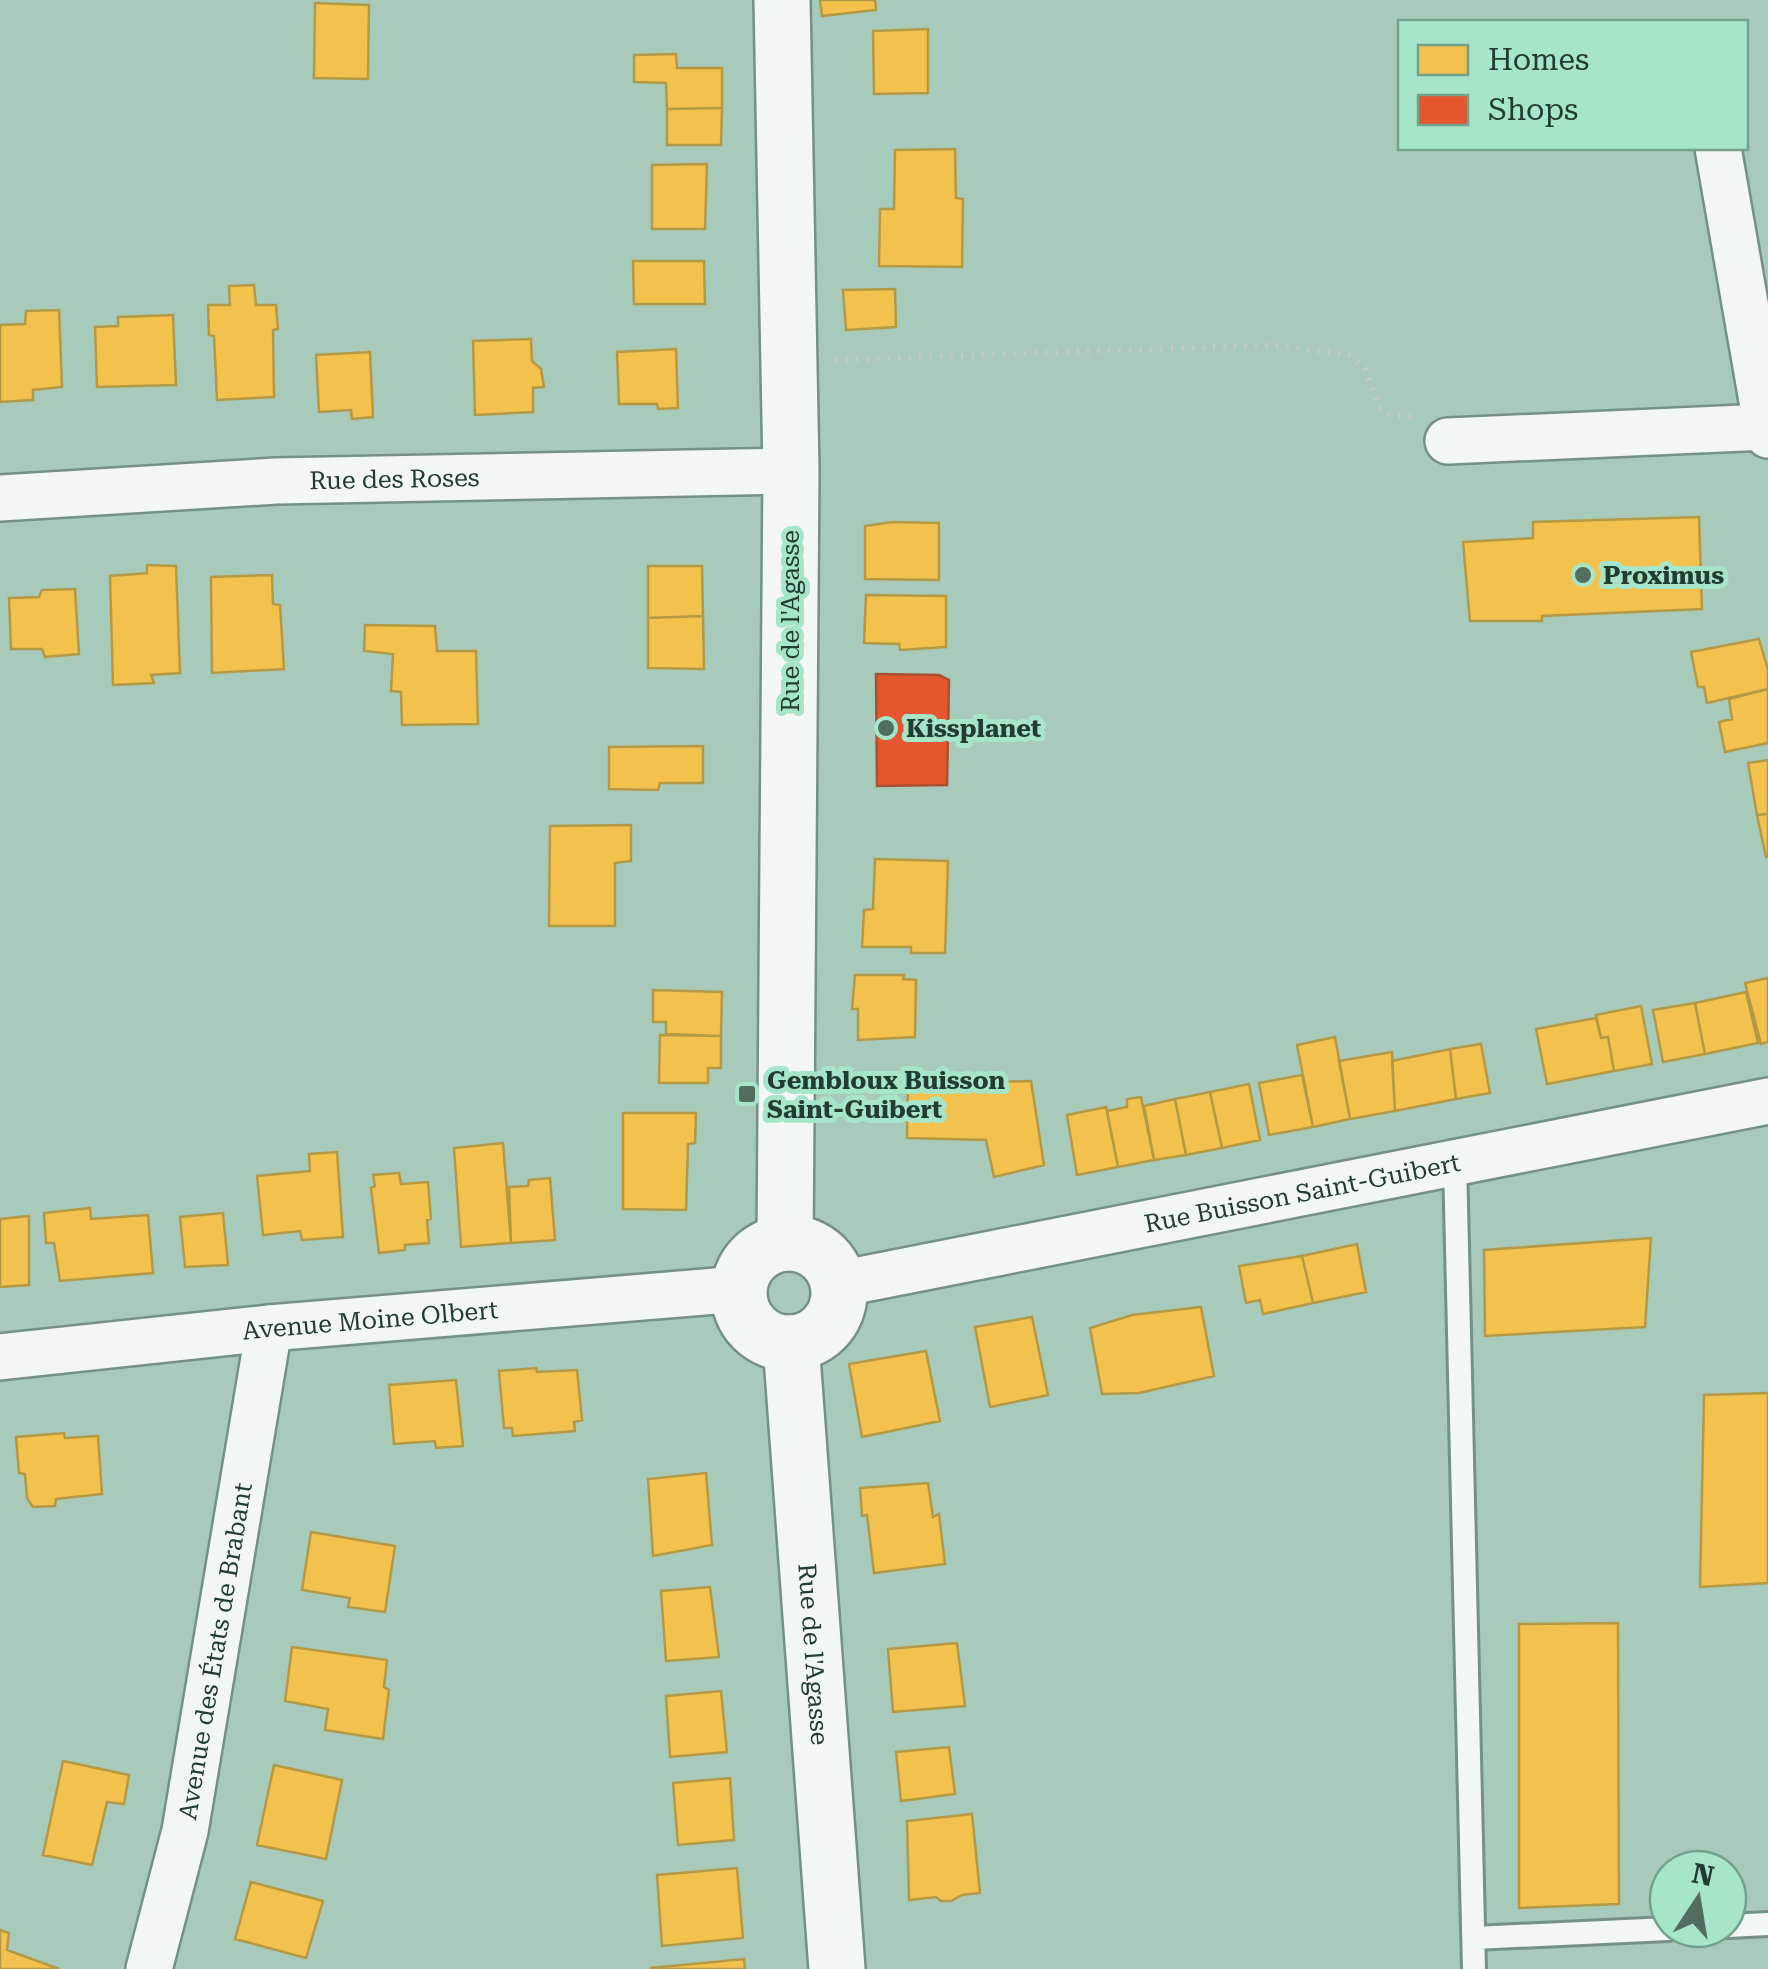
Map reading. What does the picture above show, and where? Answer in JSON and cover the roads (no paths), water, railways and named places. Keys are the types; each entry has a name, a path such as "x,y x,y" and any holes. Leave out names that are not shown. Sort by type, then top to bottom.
{"street":[{"name":"Rue de l'Agasse","path":"782,0 791,471 785,1243"},
{"path":"1448,441 1767,431 1718,150"},
{"name":"Rue des Roses","path":"0,498 276,481 791,471"},
{"name":"Rue Buisson Saint-Guibert","path":"838,1284 1768,1101"},
{"path":"785,1243 799,1244 825,1258 838,1284 839,1300 823,1330 792,1343 775,1340 748,1321 741,1306 740,1289 749,1263 759,1253 785,1243"},
{"name":"Avenue Moine Olbert","path":"0,1357 268,1328 740,1289"},
{"name":"Avenue des États de Brabant","path":"150,1969 185,1831 268,1328"},
{"name":"Rue de l'Agasse","path":"792,1343 836,1969"}],"lane":[{"path":"1455,1162 1474,1969"},
{"path":"1474,1938 1648,1930"}],"place":[{"name":"Proximus","path":"1583,575"},
{"name":"Kissplanet","path":"886,728"},
{"name":"Gembloux Buisson Saint-Guibert","path":"747,1094"}]}
